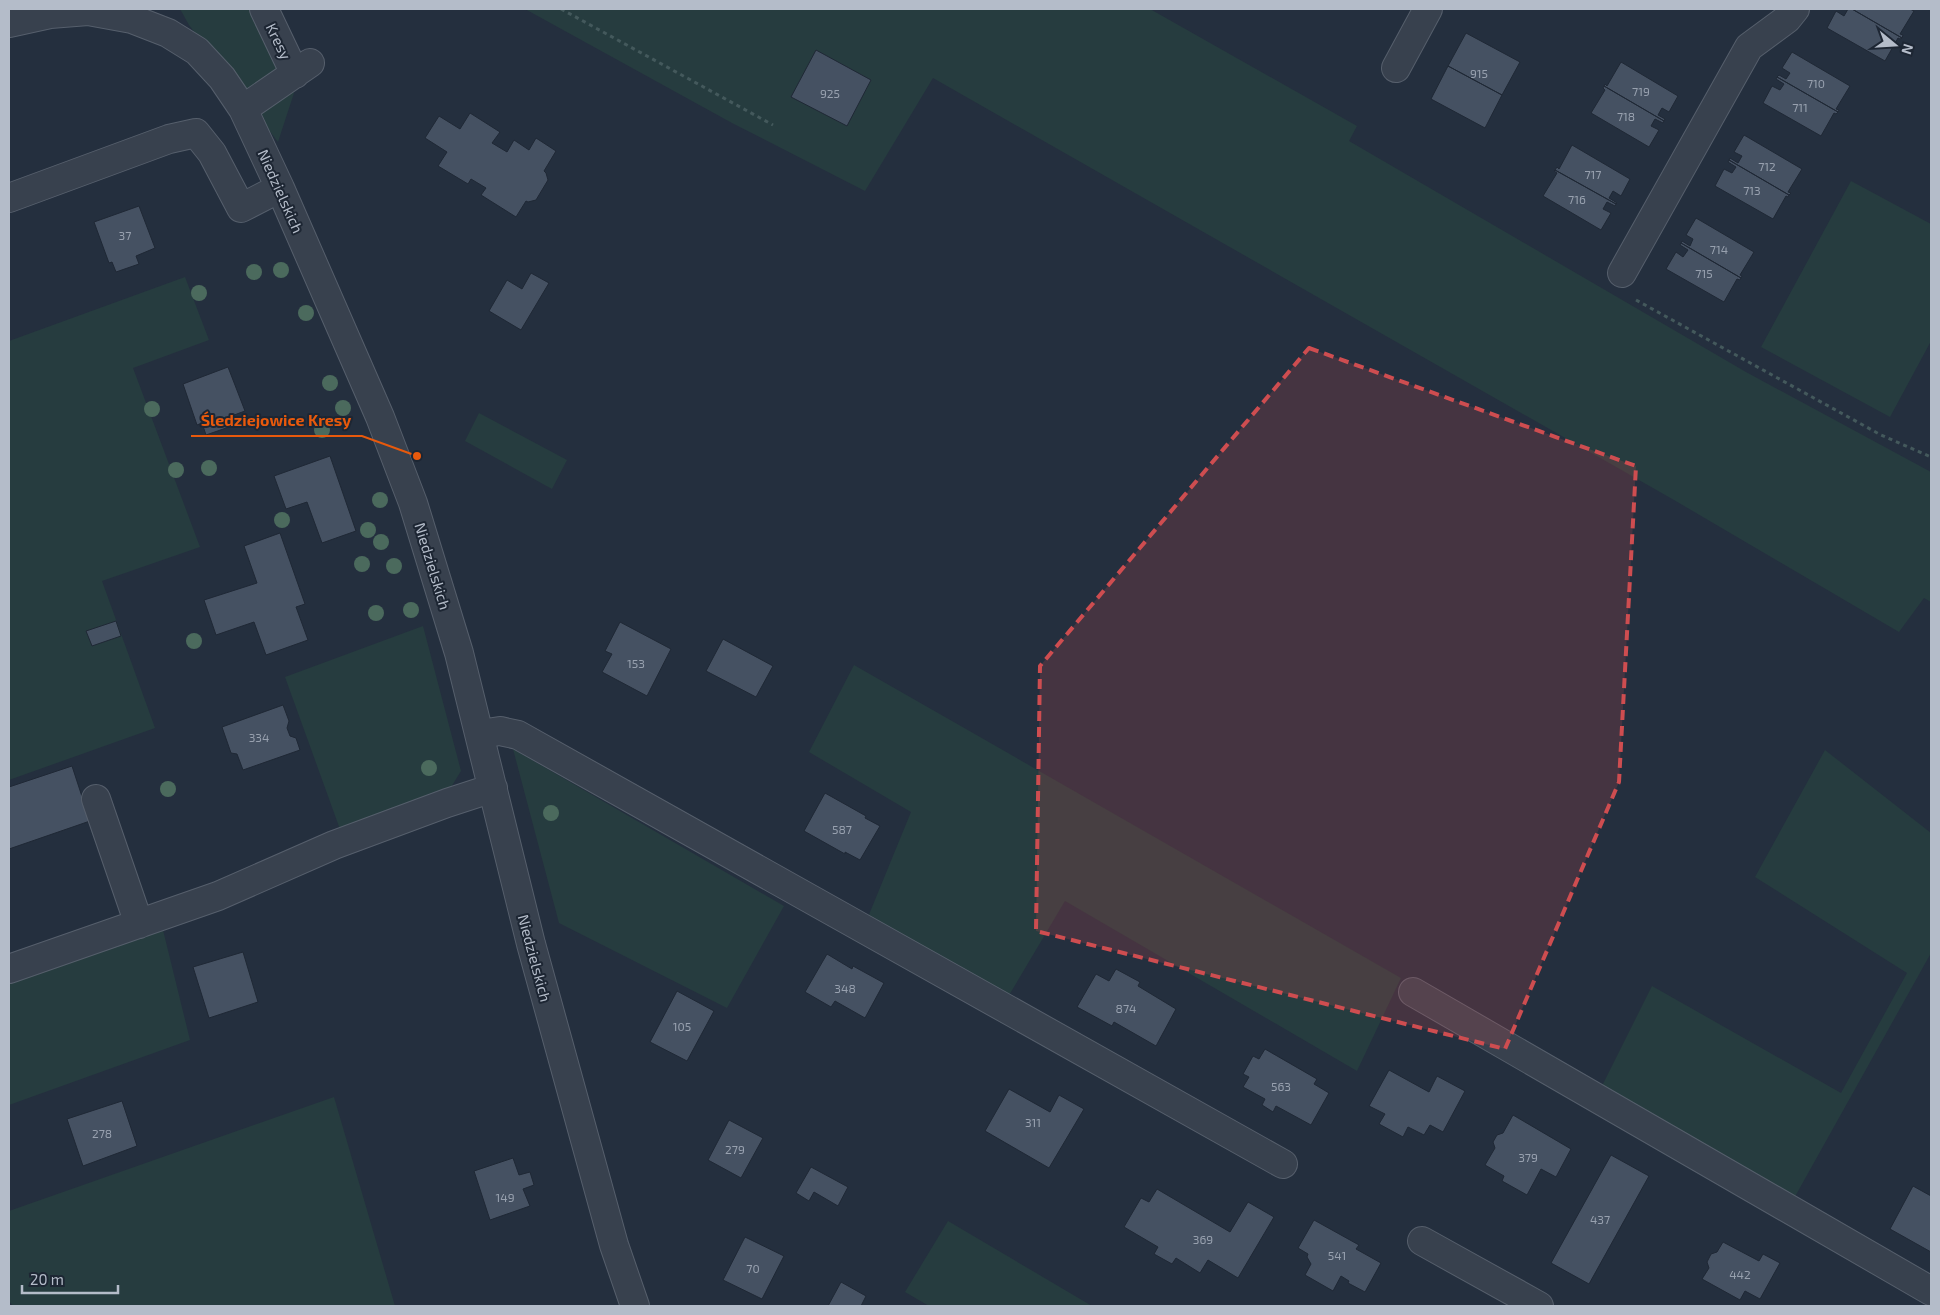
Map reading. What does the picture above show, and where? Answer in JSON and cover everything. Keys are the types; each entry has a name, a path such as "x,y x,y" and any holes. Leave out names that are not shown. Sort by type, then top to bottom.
{"street":[{"name":"Kresy","path":"243,109 303,69 264,9"},
{"path":"1396,68 1428,9"},
{"path":"1622,273 1749,47 1787,19 1795,9"},
{"name":"Niedzielskich","path":"9,23 50,14 88,11 132,19 168,33 196,52 222,78 243,109 280,188 380,417 407,487 457,644 534,954 614,1244 635,1306"},
{"path":"9,198 169,139 196,133 212,153 241,208 280,188"},
{"path":"480,734 500,731 518,735 1283,1164"},
{"path":"9,969 218,896 334,845 493,788"},
{"path":"96,799 139,924"},
{"path":"1413,992 1931,1291"},
{"path":"1422,1241 1539,1306"}],"path":[{"path":"561,9 773,125"},
{"path":"1622,273 1614,287 1881,435 1931,457"}],"highlighted area":[{"path":"1309,348 1636,466 1619,782 1505,1049 1036,931 1040,666"}],"green space":[{"path":"180,9 252,9 294,93 278,142 189,25"},
{"path":"525,9 1150,9 1357,126 1349,141 1746,372 1931,472 1931,602 1924,598 1899,632 1674,500 933,78 865,191 732,123"},
{"path":"1851,181 1931,224 1931,341 1890,417 1761,347"},
{"path":"185,277 209,340 133,368 200,547 102,581 155,728 9,780 9,341"},
{"path":"479,413 567,460 552,489 465,441"},
{"path":"423,626 461,771 448,792 341,832 285,677"},
{"path":"854,665 1401,978 1357,1071 1065,901 1008,997 868,917 911,812 809,752"},
{"path":"513,749 784,906 727,1008 559,923"},
{"path":"1825,750 1931,833 1931,953 1792,1202 1602,1086 1652,986 1841,1093 1907,973 1755,877"},
{"path":"163,930 190,1040 9,1105 9,978"},
{"path":"334,1097 395,1306 13,1306 9,1301 9,1211"},
{"path":"948,1221 1092,1306 929,1306 905,1292"}],"building":[{"path":"1848,9 1852,9 1902,38 1898,38 1885,61 1827,28 1836,11 1844,16"},
{"path":"1852,9 1910,9 1914,11 1900,34 1903,35 1902,38"},
{"path":"1466,33 1520,62 1502,95 1448,66"},
{"path":"816,50 871,80 847,126 791,97"},
{"path":"1792,52 1850,86 1836,109 1839,110 1838,112 1777,77 1779,75 1786,79 1790,73 1782,68"},
{"path":"1621,62 1678,96 1669,112 1662,108 1658,115 1665,119 1664,121 1604,86 1605,84 1607,86"},
{"path":"1448,66 1502,95 1485,128 1431,99"},
{"path":"1777,77 1838,112 1834,113 1821,136 1763,103 1772,86 1780,90 1784,84 1776,79"},
{"path":"1604,86 1664,121 1663,123 1655,119 1651,126 1659,130 1649,147 1591,113 1605,90"},
{"path":"470,113 500,132 492,143 507,152 514,140 529,150 536,138 556,151 544,171 548,180 536,200 526,201 516,217 481,195 486,188 471,179 468,184 438,166 447,152 425,138 439,116 460,129"},
{"path":"1744,135 1802,169 1788,192 1791,193 1789,195 1729,160 1730,158 1738,163 1742,156 1734,152"},
{"path":"1572,145 1630,179 1621,196 1613,191 1609,198 1616,204 1555,170 1557,167 1559,169"},
{"path":"1729,160 1789,195 1788,197 1786,196 1773,219 1715,186 1724,169 1732,173 1736,167 1728,162"},
{"path":"1555,170 1616,204 1615,206 1607,202 1603,209 1611,213 1601,230 1543,196 1557,173"},
{"path":"139,206 155,248 136,256 139,264 116,272 112,262 109,263 94,222"},
{"path":"1696,218 1754,252 1740,275 1742,276 1741,278 1681,243 1682,241 1690,246 1693,239 1686,235"},
{"path":"1681,243 1741,278 1740,280 1737,279 1724,302 1666,269 1676,252 1683,257 1688,250 1680,245"},
{"path":"531,273 549,283 521,330 489,311 507,280 522,289"},
{"path":"228,367 245,411 226,418 229,427 206,435 202,423 197,425 183,384"},
{"path":"330,456 356,531 322,543 307,502 286,509 274,476"},
{"path":"280,533 305,604 296,607 308,640 266,655 254,622 216,635 204,600 257,583 244,546"},
{"path":"116,621 121,636 92,646 86,631"},
{"path":"620,622 671,649 647,696 602,672 612,654 605,651"},
{"path":"723,639 773,666 756,697 706,671"},
{"path":"283,705 289,721 287,728 290,736 296,738 300,750 243,770 237,754 231,753 222,727"},
{"path":"72,766 90,821 9,849 9,787"},
{"path":"825,793 880,826 860,860 845,852 845,854 804,831"},
{"path":"243,952 258,1002 209,1018 193,967"},
{"path":"827,954 852,969 853,966 884,983 865,1018 835,1001 831,1007 805,992"},
{"path":"1116,969 1140,982 1138,986 1176,1009 1156,1046 1114,1022 1112,1026 1077,1007 1096,974 1109,981"},
{"path":"677,991 714,1011 687,1061 650,1042"},
{"path":"1265,1049 1317,1079 1314,1084 1329,1093 1311,1125 1276,1106 1273,1112 1262,1105 1265,1099 1243,1087 1249,1077 1243,1074 1253,1056 1259,1059"},
{"path":"1389,1070 1429,1092 1437,1076 1465,1091 1443,1132 1430,1125 1424,1135 1408,1127 1403,1137 1379,1124 1385,1114 1369,1106"},
{"path":"1009,1089 1050,1112 1059,1095 1084,1109 1049,1168 985,1131"},
{"path":"122,1101 137,1146 83,1166 67,1119"},
{"path":"1513,1115 1571,1149 1556,1177 1541,1169 1527,1195 1502,1181 1504,1176 1485,1165 1495,1148 1493,1142 1497,1135 1503,1133"},
{"path":"729,1120 763,1138 741,1178 708,1160"},
{"path":"1611,1155 1649,1176 1589,1284 1551,1263"},
{"path":"513,1158 519,1175 530,1172 534,1185 523,1189 530,1206 490,1220 474,1171"},
{"path":"811,1167 848,1187 838,1206 814,1192 809,1201 796,1193"},
{"path":"1913,1186 1931,1196 1931,1252 1890,1229"},
{"path":"1157,1189 1230,1232 1248,1202 1274,1217 1238,1278 1208,1260 1200,1273 1176,1258 1172,1264 1154,1254 1158,1247 1124,1227 1141,1198 1149,1202"},
{"path":"1314,1220 1359,1245 1356,1249 1381,1263 1365,1292 1348,1283 1349,1281 1341,1276 1333,1291 1305,1275 1311,1264 1307,1257 1308,1254 1298,1248"},
{"path":"745,1237 784,1256 762,1299 723,1280"},
{"path":"1723,1242 1759,1261 1763,1254 1780,1263 1760,1299 1745,1291 1740,1300 1702,1279 1709,1268 1707,1262 1711,1254 1717,1252"},
{"path":"841,1282 866,1296 861,1306 828,1306"}],"place":[{"name":"Śledziejowice Kresy","path":"417,456"}]}
